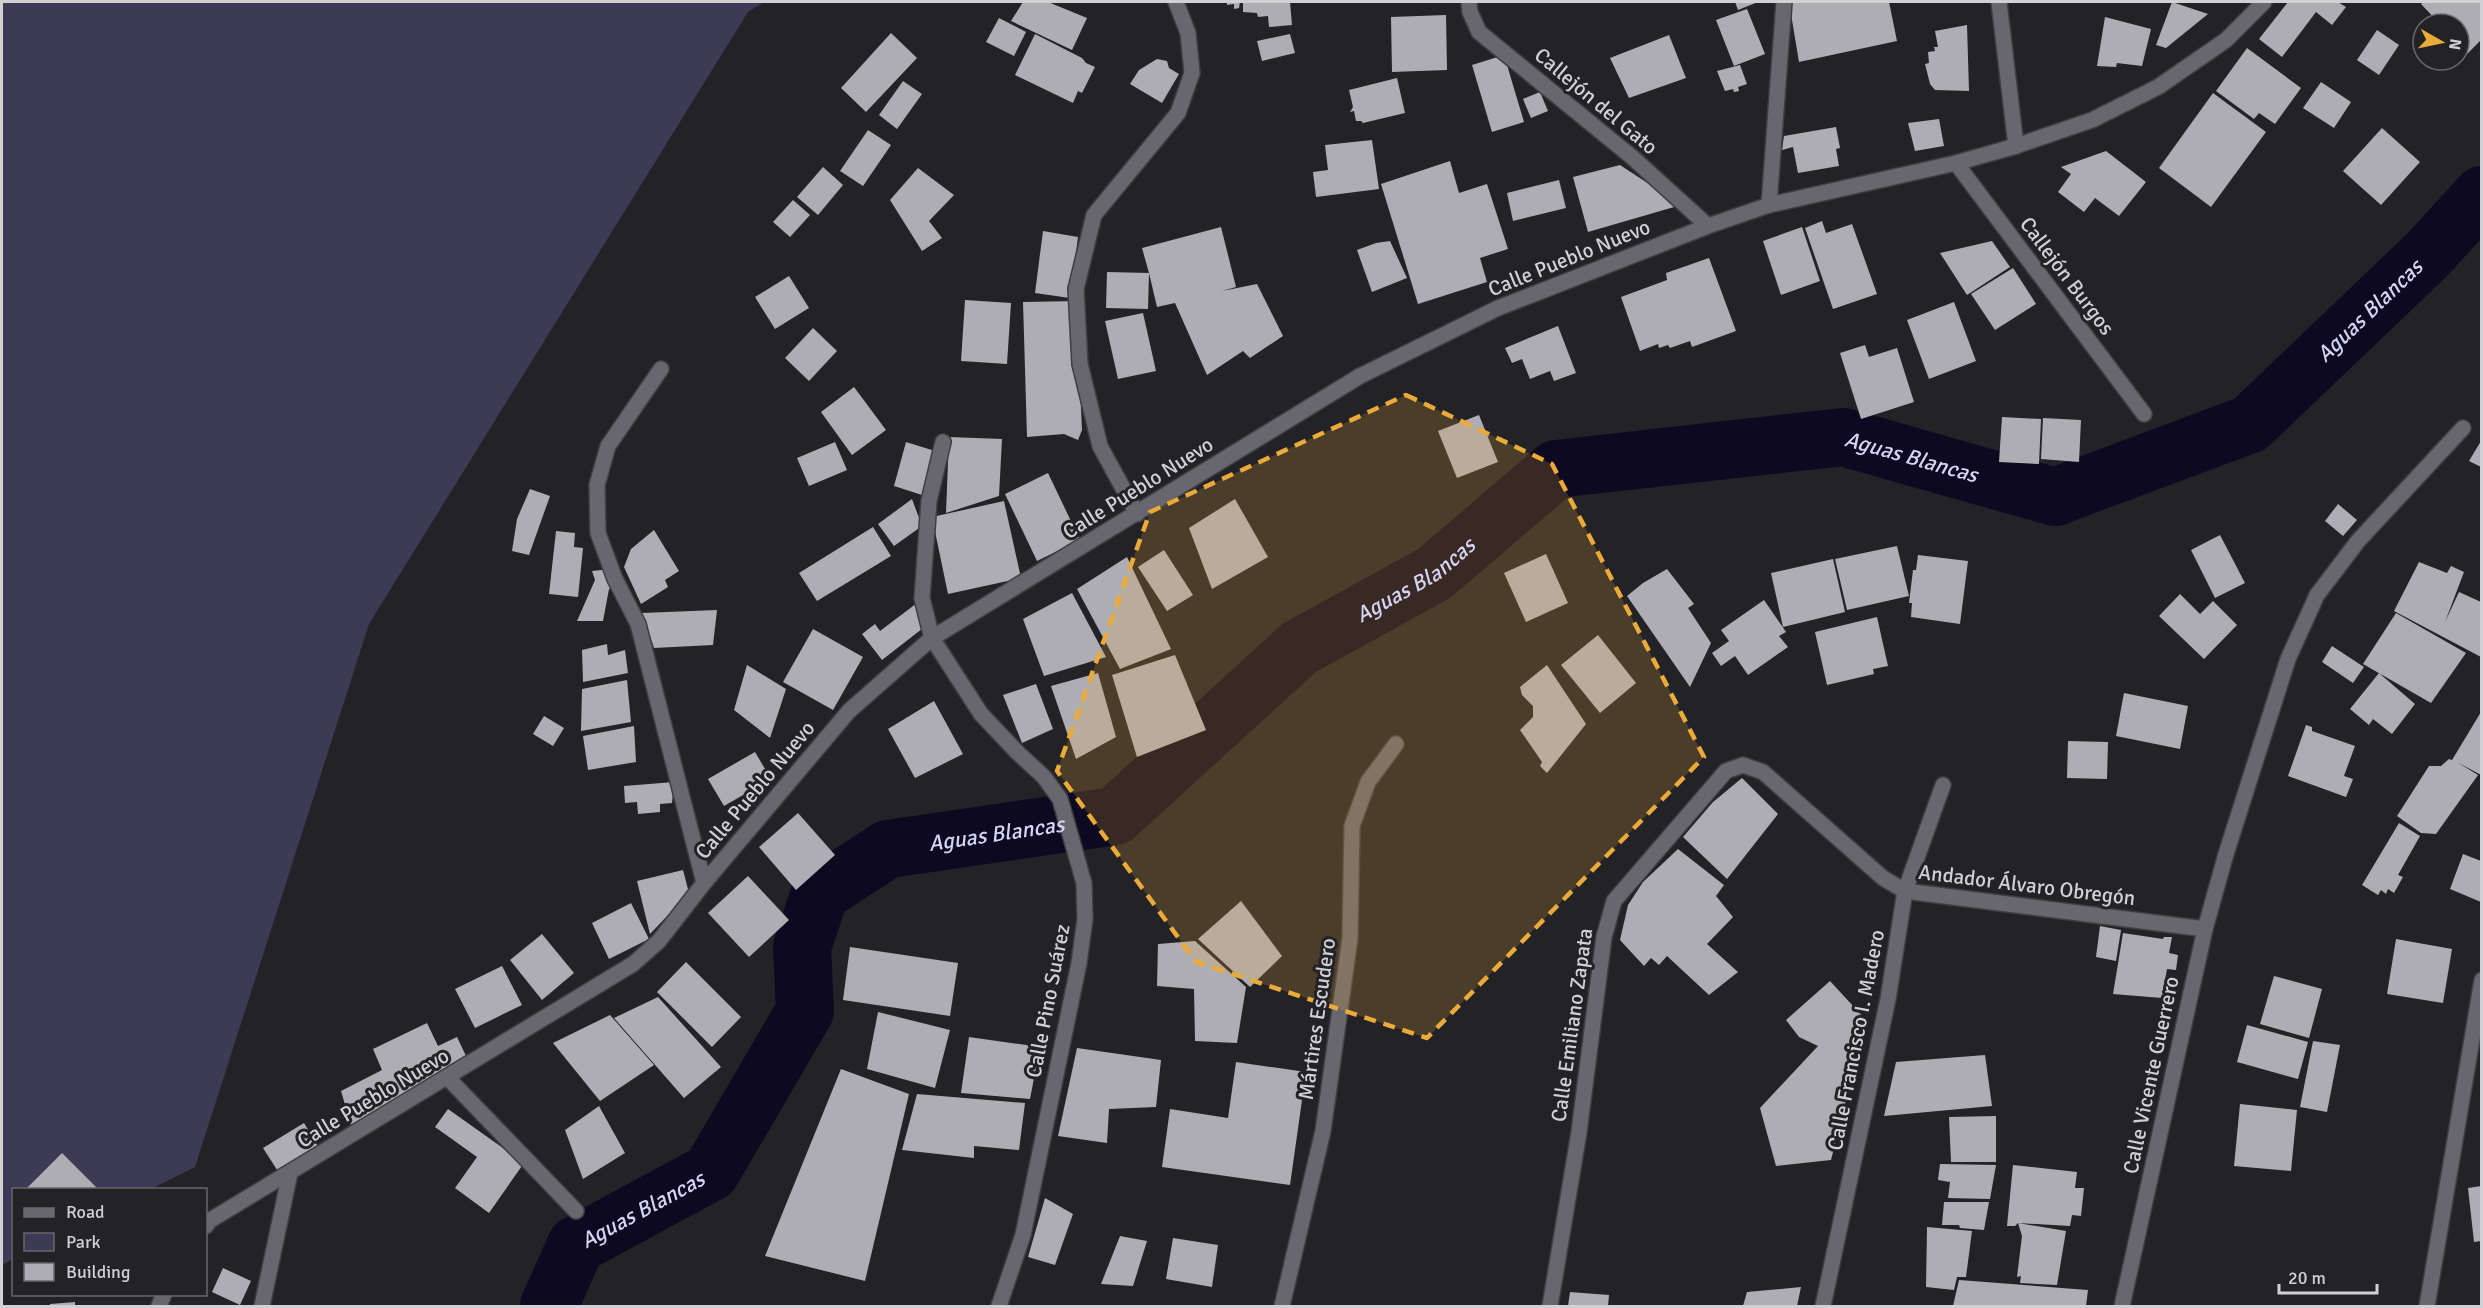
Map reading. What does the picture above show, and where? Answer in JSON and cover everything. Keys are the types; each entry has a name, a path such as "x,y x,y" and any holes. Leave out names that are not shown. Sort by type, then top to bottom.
{"street":[{"path":"1137,514 1100,446 1080,364 1076,289 1094,216 1178,113 1192,73 1188,33 1176,2"},
{"name":"Callejón del Gato","path":"1468,2 1479,32 1632,157 1708,226"},
{"path":"1769,205 1784,2"},
{"path":"1999,2 2016,146"},
{"name":"Calle Pueblo Nuevo","path":"262,1306 290,1173 633,964 659,941 704,882 849,711 932,638 1360,376 1498,309 1708,226 1769,205 1956,163 2016,146 2092,120 2158,87 2226,40 2264,2"},
{"name":"Callejón Burgos","path":"1956,163 2144,414"},
{"path":"661,369 608,446 597,485 598,533 615,579 638,624 704,882"},
{"name":"Calle Vicente Guerrero","path":"2122,1306 2205,929 2226,854 2288,658 2318,595 2358,541 2463,428"},
{"name":"Calle Pino Suárez","path":"943,442 929,501 922,598 932,638 981,714 1044,777 1060,799 1084,883 1085,919 1079,963 1023,1236 999,1306"},
{"name":"Mártires Escudero","path":"1282,1306 1326,1108 1350,938 1352,826 1368,782 1395,744"},
{"name":"Andador Álvaro Obregón","path":"1743,765 1763,772 1883,878 1905,891 2205,929"},
{"name":"Calle Emiliano Zapata","path":"1550,1306 1579,1132 1604,937 1614,901 1726,771 1743,765"},
{"name":"Calle Francisco I. Madero","path":"1823,1306 1888,999 1905,891 1943,785"},
{"path":"2427,1306 2481,980"},
{"path":"447,1077 576,1211"},
{"path":"207,1224 290,1173"}],"highlighted area":[{"path":"1406,395 1552,464 1704,757 1427,1038 1196,962 1057,771 1150,512"}],"green space":[{"path":"2,2 764,2 748,12 369,624 195,1167 153,1188 12,1188 12,1260 2,1265"}],"building":[{"path":"1023,2 1048,2 1087,18 1072,50 1011,21"},
{"path":"1227,2 1240,2 1239,8 1234,9 1234,4 1227,5"},
{"path":"1243,2 1290,2 1292,25 1269,27 1268,16 1258,17 1257,13 1243,12"},
{"path":"1735,2 1758,2 1738,10"},
{"path":"1789,2 1889,2 1897,41 1799,62"},
{"path":"2172,2 2208,14 2166,48 2156,45"},
{"path":"2288,2 2338,2 2346,7 2332,25 2316,12 2282,57 2259,39"},
{"path":"2423,2 2481,2 2481,40 2471,50 2471,12 2429,12 2421,4"},
{"path":"1747,9 1765,54 1734,66 1716,20"},
{"path":"1446,15 1447,70 1392,72 1391,17"},
{"path":"2105,17 2151,29 2142,66 2117,63 2116,67 2097,66"},
{"path":"999,18 1026,32 1014,56 986,42"},
{"path":"1967,25 1969,91 1935,90 1930,84 1925,64 1929,63 1928,52 1935,51 1934,47 1938,47 1935,31"},
{"path":"2377,30 2399,45 2379,75 2357,60"},
{"path":"891,33 917,58 866,112 841,88"},
{"path":"1035,34 1095,67 1082,93 1078,91 1073,103 1015,75"},
{"path":"1290,34 1295,53 1262,61 1257,41"},
{"path":"1669,35 1686,78 1629,98 1610,58"},
{"path":"2247,48 2301,88 2275,124 2259,113 2254,119 2216,91"},
{"path":"1504,55 1524,122 1492,132 1472,65"},
{"path":"1157,59 1167,61 1169,68 1179,74 1162,103 1130,84 1139,70"},
{"path":"1740,65 1747,84 1738,87 1739,91 1734,92 1733,89 1725,91 1717,71"},
{"path":"1397,78 1405,113 1363,123 1356,121 1354,111 1350,112 1353,107 1349,90"},
{"path":"903,81 922,94 897,129 879,115"},
{"path":"2321,82 2351,102 2334,128 2303,108"},
{"path":"1540,92 1548,111 1531,118 1523,99"},
{"path":"2213,93 2266,132 2211,207 2159,168"},
{"path":"1939,119 1944,146 1915,151 1908,123"},
{"path":"1836,127 1840,148 1836,149 1839,166 1798,173 1793,147 1782,150 1784,136"},
{"path":"2382,128 2420,162 2381,205 2343,171"},
{"path":"868,130 891,145 863,186 840,171"},
{"path":"1372,140 1379,189 1316,197 1313,172 1328,170 1325,145"},
{"path":"2106,151 2146,182 2119,216 2095,198 2084,212 2058,192 2071,174 2061,167"},
{"path":"1450,161 1459,193 1487,184 1508,249 1480,258 1487,282 1418,304 1381,184"},
{"path":"1620,165 1681,205 1588,232 1573,177"},
{"path":"823,167 843,185 818,215 797,197"},
{"path":"918,168 954,195 929,221 942,238 922,251 890,200"},
{"path":"1559,180 1566,208 1513,221 1507,193"},
{"path":"793,200 810,215 790,237 773,222"},
{"path":"1822,221 1826,233 1852,224 1877,294 1833,309 1805,228"},
{"path":"1221,227 1236,287 1222,291 1257,284 1283,336 1250,358 1243,351 1207,375 1175,303 1157,307 1142,248"},
{"path":"1802,227 1820,281 1781,295 1763,241"},
{"path":"1043,231 1078,237 1070,298 1035,293"},
{"path":"1390,241 1407,278 1372,292 1357,250"},
{"path":"1992,241 2010,267 1967,295 1940,253"},
{"path":"1709,258 1736,331 1692,347 1690,341 1670,348 1668,345 1659,348 1658,344 1640,351 1621,297 1667,280 1666,273"},
{"path":"2013,268 2036,304 1995,330 1971,294"},
{"path":"1107,272 1149,273 1148,309 1106,308"},
{"path":"789,276 809,308 775,329 755,297"},
{"path":"965,300 1011,303 1007,364 961,361"},
{"path":"1076,301 1082,430 1078,440 1064,434 1027,437 1023,302"},
{"path":"1954,302 1976,361 1929,379 1907,320"},
{"path":"1143,313 1156,371 1118,379 1105,321"},
{"path":"1558,326 1576,373 1554,381 1550,371 1530,379 1522,359 1512,363 1505,348"},
{"path":"813,328 837,351 809,381 785,358"},
{"path":"1865,345 1869,357 1897,348 1914,402 1861,419 1840,353"},
{"path":"854,387 886,430 852,455 821,412"},
{"path":"1479,415 1498,462 1457,478 1438,431"},
{"path":"2002,417 2041,419 2039,464 1999,462"},
{"path":"2043,418 2081,420 2079,462 2041,459"},
{"path":"949,437 1002,439 999,496 946,513"},
{"path":"2481,441 2481,467 2469,461"},
{"path":"835,442 847,470 809,486 797,458"},
{"path":"906,442 935,451 922,495 894,486"},
{"path":"1048,473 1080,540 1037,561 1005,494"},
{"path":"530,489 550,496 529,555 512,551 517,519"},
{"path":"912,499 922,526 894,546 878,524"},
{"path":"1235,499 1268,557 1212,589 1189,528"},
{"path":"1004,501 1021,578 948,594 932,517"},
{"path":"2338,504 2357,520 2343,536 2325,521"},
{"path":"873,527 891,556 817,601 799,573"},
{"path":"654,530 679,571 665,580 668,587 641,604 624,567 631,549"},
{"path":"556,531 575,533 574,547 583,548 578,597 549,594"},
{"path":"2220,535 2245,583 2215,598 2191,550"},
{"path":"1897,546 1909,596 1847,610 1835,559"},
{"path":"1164,550 1193,595 1167,611 1138,567"},
{"path":"1546,554 1568,603 1526,622 1504,573"},
{"path":"1918,555 1968,561 1960,624 1911,617 1912,603 1909,603 1913,570 1916,570"},
{"path":"1127,557 1171,649 1120,669 1077,589"},
{"path":"1833,559 1845,612 1783,627 1771,573"},
{"path":"2419,562 2447,573 2451,566 2464,572 2445,622 2459,592 2481,602 2481,657 2394,611"},
{"path":"611,569 613,588 609,589 603,621 577,621 595,580 592,571"},
{"path":"1667,569 1694,604 1688,608 1711,643 1690,687 1627,596 1643,583"},
{"path":"1072,593 1106,657 1044,676 1023,619"},
{"path":"2180,594 2200,614 2213,601 2237,625 2204,659 2159,616"},
{"path":"921,600 927,625 882,660 862,634 875,624 880,631"},
{"path":"1764,600 1786,632 1779,636 1788,647 1748,675 1735,656 1721,666 1712,653 1729,641 1721,630"},
{"path":"717,610 713,645 654,648 642,613"},
{"path":"2396,613 2466,653 2431,703 2363,664"},
{"path":"1877,617 1888,666 1873,669 1874,674 1827,685 1815,632"},
{"path":"813,629 863,657 833,710 783,682"},
{"path":"1598,635 1636,683 1600,713 1561,665"},
{"path":"607,644 608,655 625,650 628,673 583,682 582,650"},
{"path":"2332,646 2364,667 2353,683 2322,662"},
{"path":"1175,655 1206,730 1137,757 1112,675"},
{"path":"747,665 786,689 770,738 734,710"},
{"path":"1547,665 1586,724 1547,773 1540,766 1542,762 1520,730 1533,717 1533,706 1522,695 1520,687"},
{"path":"1098,673 1116,737 1076,759 1051,686"},
{"path":"2379,673 2415,704 2392,734 2373,719 2369,725 2350,709"},
{"path":"627,680 631,722 581,731 582,689"},
{"path":"1036,684 1053,729 1022,743 1003,695"},
{"path":"2124,693 2188,706 2180,749 2116,736"},
{"path":"934,701 963,754 915,778 888,729"},
{"path":"2481,712 2481,775 2457,762 2478,775 2436,834 2421,833 2397,816 2429,766 2441,766 2449,759 2452,760"},
{"path":"544,716 564,728 553,746 533,734"},
{"path":"2306,725 2312,727 2312,731 2355,746 2344,776 2353,779 2346,797 2288,776"},
{"path":"634,726 636,762 588,770 583,736"},
{"path":"2068,741 2108,742 2107,779 2067,778"},
{"path":"755,752 771,779 724,806 708,779"},
{"path":"1742,778 1778,814 1727,879 1683,837 1713,802"},
{"path":"674,782 672,803 660,804 660,812 638,814 637,802 625,803 624,786"},
{"path":"798,813 835,855 796,890 759,847"},
{"path":"2399,823 2420,836 2398,875 2403,877 2394,893 2388,889 2386,894 2381,890 2378,895 2362,885"},
{"path":"1678,849 1724,885 1716,896 1733,917 1707,944 1738,972 1709,995 1667,956 1659,965 1651,958 1644,966 1620,940 1628,905 1643,882"},
{"path":"2463,854 2481,861 2481,902 2450,889"},
{"path":"683,870 689,893 650,934 637,881"},
{"path":"748,876 789,920 749,957 708,913"},
{"path":"1241,901 1282,956 1250,987 1198,939"},
{"path":"631,903 649,939 609,959 592,923"},
{"path":"2100,926 2121,930 2116,961 2096,957"},
{"path":"2123,933 2163,939 2172,937 2169,953 2178,955 2176,970 2167,969 2162,998 2113,994"},
{"path":"542,934 574,973 542,1000 510,960"},
{"path":"2396,939 2452,949 2443,1003 2387,994"},
{"path":"1195,941 1246,987 1237,1043 1195,1041 1194,989 1157,986 1158,944"},
{"path":"850,947 958,963 950,1016 843,1000"},
{"path":"686,962 741,1017 712,1047 657,992"},
{"path":"502,966 522,1005 475,1028 455,989"},
{"path":"2274,976 2322,989 2309,1038 2260,1024"},
{"path":"1830,981 1866,1020 1831,1160 1776,1166 1760,1108 1818,1046 1799,1037 1786,1020"},
{"path":"658,997 721,1067 684,1098 614,1018"},
{"path":"878,1012 950,1030 935,1088 867,1069"},
{"path":"610,1015 654,1065 600,1101 553,1043"},
{"path":"427,1023 438,1046 457,1037 467,1058 351,1125 341,1091 382,1070 373,1049"},
{"path":"2247,1025 2308,1042 2298,1079 2237,1062"},
{"path":"969,1037 1040,1047 1030,1099 961,1093"},
{"path":"2313,1041 2340,1045 2327,1112 2300,1107"},
{"path":"1077,1048 1161,1060 1156,1107 1109,1109 1107,1143 1058,1136"},
{"path":"1985,1055 1992,1106 1884,1116 1896,1062"},
{"path":"1236,1062 1306,1072 1290,1185 1162,1167 1170,1109 1228,1118"},
{"path":"841,1069 909,1094 865,1281 765,1256"},
{"path":"917,1094 1025,1103 1019,1150 974,1146 974,1158 902,1150"},
{"path":"2240,1104 2297,1110 2291,1171 2234,1166"},
{"path":"599,1106 625,1153 583,1179 565,1130"},
{"path":"448,1109 524,1163 489,1213 455,1188 477,1157 435,1127"},
{"path":"1996,1116 1996,1162 1951,1162 1949,1117"},
{"path":"304,1123 321,1151 281,1176 263,1148"},
{"path":"62,1153 96,1187 95,1188 27,1188"},
{"path":"1940,1164 1996,1165 1990,1199 1948,1198 1950,1182 1938,1180"},
{"path":"2013,1165 2077,1172 2075,1188 2084,1188 2081,1216 2072,1215 2070,1226 2018,1223 2015,1226 2007,1226"},
{"path":"2481,1186 2481,1241 2474,1242 2468,1188"},
{"path":"1045,1198 1073,1214 1055,1265 1028,1257"},
{"path":"1944,1202 1989,1202 1984,1230 1960,1228 1959,1225 1942,1225"},
{"path":"2018,1223 2066,1231 2057,1285 2020,1283 2021,1276 2017,1277 2022,1236"},
{"path":"1927,1227 1972,1231 1966,1277 1957,1277 1954,1290 1926,1287"},
{"path":"1120,1236 1147,1241 1133,1286 1101,1284"},
{"path":"1173,1238 1218,1245 1212,1287 1166,1279"},
{"path":"223,1268 251,1281 240,1305 212,1292"},
{"path":"1959,1280 2088,1290 2086,1306 1953,1306"},
{"path":"1801,1287 1797,1306 1743,1306 1747,1292"},
{"path":"1570,1292 1609,1295 1608,1306 1568,1306"},
{"path":"75,1302 75,1306 50,1306 50,1304"}],"waterway":[{"name":"Aguas Blancas","path":"549,1306 576,1245 711,1172 805,1011 802,947 820,893 888,849 1115,816 1299,648 1435,573 1556,469 1843,437 2055,497 2250,424 2427,255 2482,195"}]}
